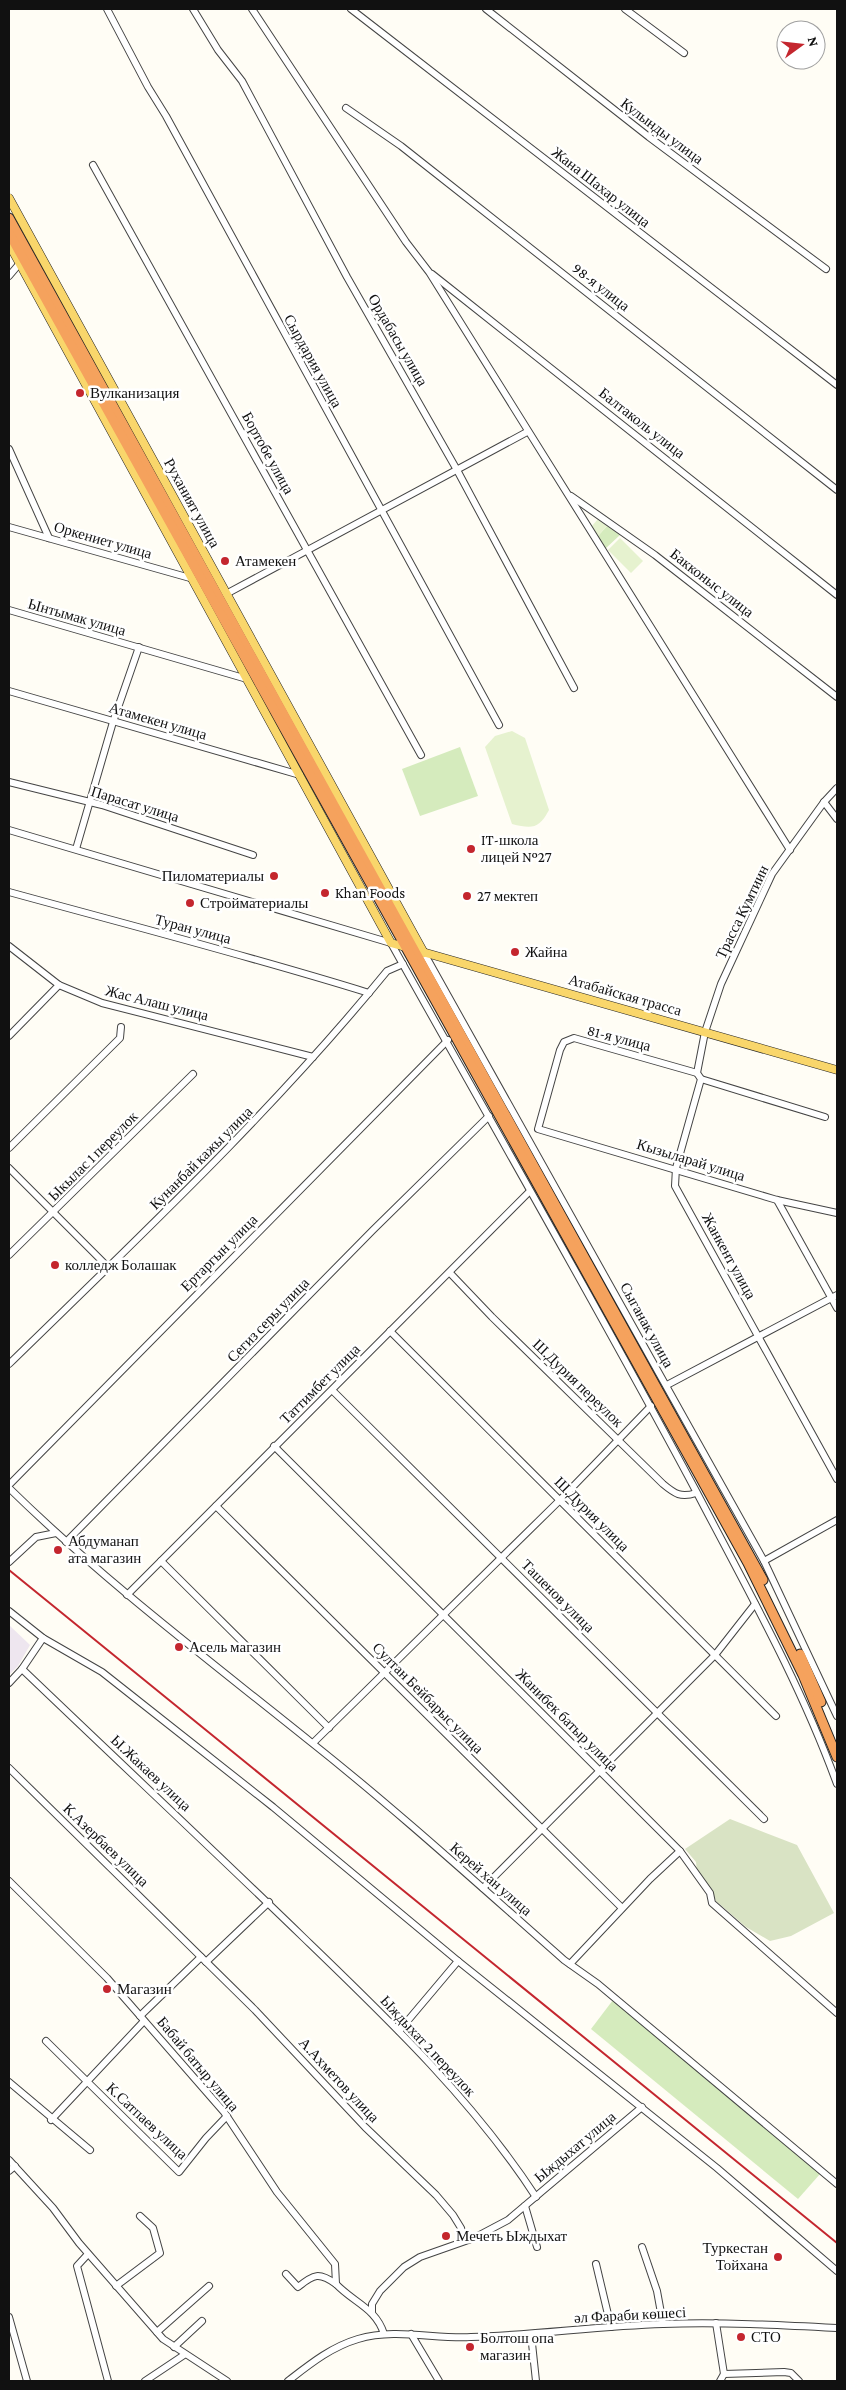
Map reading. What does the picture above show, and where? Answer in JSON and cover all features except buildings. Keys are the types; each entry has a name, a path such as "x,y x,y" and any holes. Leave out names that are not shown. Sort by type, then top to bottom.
{"highway":[{"path":"9,218 419,952 753,1560 805,1664 837,1741"},
{"path":"9,233 404,947 748,1563 803,1675 837,1757"}],"main road":[{"name":"Руханият улица","path":"9,198 419,952"},
{"path":"9,244 391,943"},
{"name":"Атабайская трасса","path":"391,943 837,1070"}],"street":[{"name":"Сырдария улица","path":"107,9 148,87 166,116 499,724"},
{"name":"Ордабасы улица","path":"193,9 218,50 242,80 347,277 457,470 574,688"},
{"path":"252,9 406,242 429,272 527,432 568,494 790,850"},
{"name":"Жана Шахар улица","path":"351,9 837,385"},
{"name":"Кулынды улица","path":"486,9 649,137 826,269"},
{"path":"625,9 684,53"},
{"name":"98-я улица","path":"346,108 401,146 837,490"},
{"name":"Бортобе улица","path":"93,165 420,755"},
{"path":"9,276 20,263"},
{"name":"Балтаколь улица","path":"429,272 837,595"},
{"path":"226,594 527,432"},
{"path":"9,449 49,538"},
{"name":"Бакконыс улица","path":"568,494 655,555 837,697"},
{"name":"Оркениет улица","path":"9,527 190,578"},
{"name":"Ынтымак улица","path":"9,610 247,679"},
{"path":"76,850 114,722 139,647"},
{"name":"Атамекен улица","path":"9,691 300,775"},
{"name":"Парасат улица","path":"9,782 102,805 253,855"},
{"name":"Трасса Кумтиин","path":"705,1032 721,984 772,874 824,802 837,788"},
{"path":"824,802 837,819"},
{"path":"9,830 391,943 448,1040 651,1406 755,1604 795,1685 837,1784"},
{"name":"Туран улица","path":"9,892 100,918 278,964 369,993"},
{"name":"Жас Алаш улица","path":"9,946 59,985 102,1003 313,1057"},
{"name":"Сыганак улица","path":"419,952 764,1561 837,1716"},
{"name":"Кунанбай кажы улица","path":"9,1364 259,1117 387,971 403,964"},
{"path":"9,1036 59,985"},
{"path":"9,1148 120,1038 121,1028"},
{"name":"Жанкент улица","path":"705,1032 699,1076 676,1168 675,1186 760,1337 837,1480"},
{"name":"81-я улица","path":"538,1129 560,1050 564,1042 574,1038 699,1076"},
{"name":"Ертаргын улица","path":"9,1486 448,1040"},
{"name":"Ыкылас 1 переулок","path":"9,1255 193,1074"},
{"path":"699,1076 825,1117"},
{"name":"Сегиз серы улица","path":"66,1542 373,1230 489,1116"},
{"name":"Кызыларай улица","path":"538,1129 676,1168 777,1200 837,1214"},
{"path":"9,1168 108,1267"},
{"name":"Таттимбет улица","path":"127,1595 274,1446 333,1391 530,1190"},
{"path":"777,1200 835,1297 837,1308"},
{"name":"Ш.Дурия переулок","path":"450,1273 492,1317 674,1493 682,1497 696,1493"},
{"path":"666,1385 835,1297"},
{"name":"Ш.Дурия улица","path":"390,1331 776,1716"},
{"name":"Ташенов улица","path":"333,1391 656,1714 764,1819"},
{"path":"313,1743 502,1558 651,1406"},
{"name":"Жанибек батыр улица","path":"274,1446 680,1852 710,1893 712,1903 837,2013"},
{"name":"Керей хан улица","path":"9,1486 56,1533 127,1595 313,1743 570,1964 598,1984 837,2184"},
{"name":"Султан Бейбарыс улица","path":"216,1506 622,1908"},
{"path":"764,1561 837,1520"},
{"path":"9,1562 36,1537 56,1533"},
{"path":"161,1561 329,1728"},
{"path":"483,1888 715,1655 755,1604"},
{"path":"9,1611 43,1638 102,1672 273,1807 458,1961 717,2168 837,2271"},
{"path":"9,1683 22,1669 43,1638"},
{"name":"Ы.Жакаев улица","path":"22,1669 289,1923"},
{"name":"К.Азербаев улица","path":"9,1768 133,1888 185,1942"},
{"path":"570,1964 650,1879 680,1852"},
{"name":"Бабай батыр улица","path":"9,1881 107,1978 227,2116 277,2192 335,2264 336,2284"},
{"path":"206,1962 269,1902"},
{"name":"Ыждыхат 2 переулок","path":"289,1923 399,2031 508,2154 536,2197"},
{"name":"А.Ахметов улица","path":"185,1942 256,2010 365,2127 436,2195 461,2228 464,2241"},
{"path":"88,2082 142,2018 201,1957"},
{"path":"399,2031 458,1961"},
{"name":"К.Сатпаев улица","path":"46,2041 179,2172 206,2138 227,2116"},
{"path":"9,2082 51,2120 90,2150"},
{"name":"К.Сатпаев улица","path":"51,2120 88,2082"},
{"name":"Ыждыхат улица","path":"372,2312 372,2304 380,2291 404,2267 420,2257 464,2241 508,2220 642,2107"},
{"path":"9,2160 53,2208 88,2254 157,2332 184,2355 227,2381"},
{"path":"9,2171 15,2166"},
{"path":"525,2206 537,2247"},
{"path":"116,2286 160,2253 153,2228 140,2216"},
{"path":"642,2248 658,2291 663,2324"},
{"path":"88,2254 77,2266 108,2381"},
{"path":"596,2264 611,2327"},
{"path":"286,2274 298,2287 315,2276 325,2276 347,2296 372,2312 380,2322 384,2334"},
{"path":"157,2332 209,2286"},
{"path":"9,2317 27,2381"},
{"path":"174,2347 202,2321"},
{"path":"716,2323 724,2374 720,2381"},
{"name":"әл Фараби көшесі","path":"288,2381 324,2353 338,2346 360,2338 384,2334 468,2337 663,2324 716,2323 837,2328"},
{"path":"411,2334 440,2381"},
{"path":"531,2334 536,2381"},
{"path":"145,2381 184,2355"},
{"path":"724,2374 784,2372 791,2374 799,2381"}],"shaded area":[{"path":"9,1625 30,1645 18,1666 9,1675"}],"green space":[{"path":"598,519 607,526 597,537 591,527"},
{"path":"607,526 620,535 605,549 597,537"},
{"path":"620,538 643,561 631,573 608,550"},
{"path":"512,731 525,738 549,810 542,821 530,827 512,824 485,747 495,736"},
{"path":"460,747 478,796 420,816 402,769"},
{"path":"730,1819 797,1845 834,1913 791,1936 770,1941 746,1927 716,1901 712,1891 697,1872 696,1862 685,1849"},
{"path":"613,2000 820,2174 798,2199 591,2029"}],"railway":[{"path":"9,1570 837,2243"}],"place":[{"name":"Вулканизация","path":"80,393"},
{"name":"Атамекен","path":"225,561"},
{"name":"IT-школа лицей №27","path":"471,849"},
{"name":"Пиломатериалы","path":"274,876"},
{"name":"Khan Foods","path":"325,893"},
{"name":"27 мектеп","path":"467,896"},
{"name":"Стройматериалы","path":"190,903"},
{"name":"Жайна","path":"515,952"},
{"name":"колледж Болашак","path":"55,1265"},
{"name":"Абдуманап ата магазин","path":"58,1550"},
{"name":"Асель магазин","path":"179,1647"},
{"name":"Магазин","path":"107,1989"},
{"name":"Мечеть Ыждыхат","path":"446,2236"},
{"name":"Туркестан Тойхана","path":"778,2257"},
{"name":"СТО","path":"741,2337"},
{"name":"Болтош опа магазин","path":"470,2347"}]}
